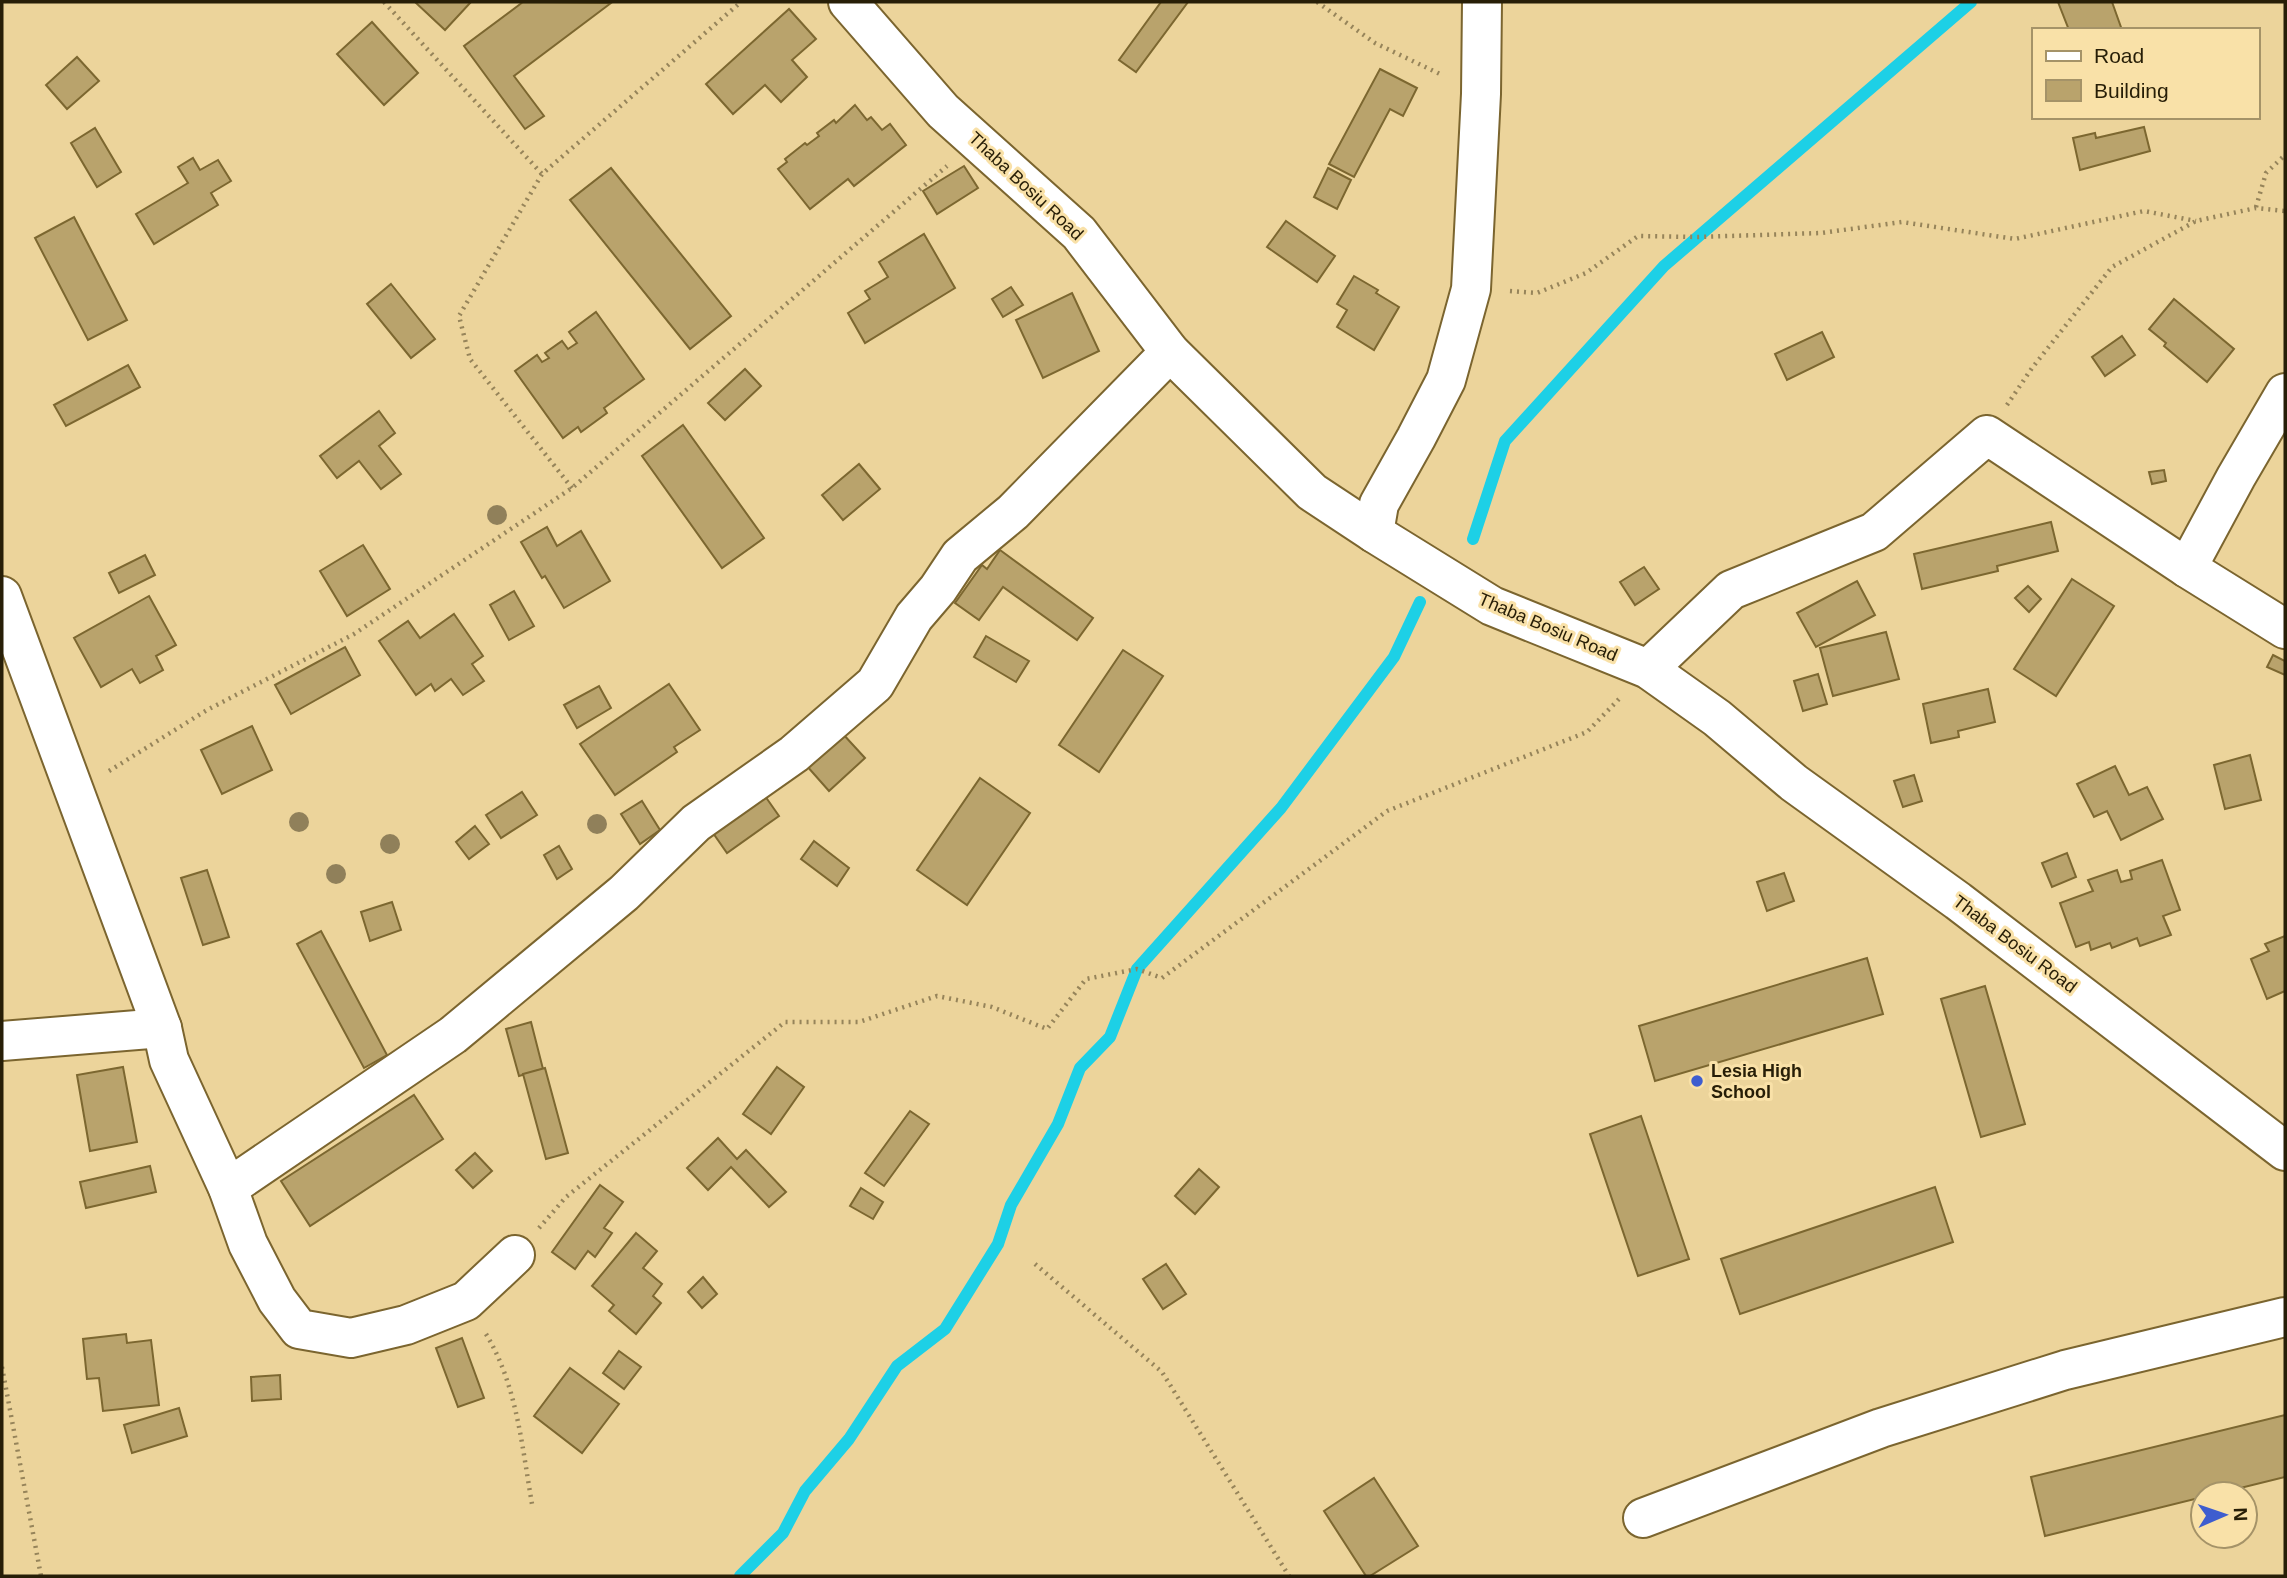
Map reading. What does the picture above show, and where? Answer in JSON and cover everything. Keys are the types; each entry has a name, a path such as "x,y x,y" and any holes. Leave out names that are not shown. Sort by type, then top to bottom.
{"street":[{"name":"Thaba Bosiu Road","path":"848,2 943,111 1079,233 1170,352 1312,492 1374,534 1492,606 1648,669 1717,718 1794,783 1958,901 2285,1151"},
{"path":"1374,534 1379,504 1446,380 1471,289 1481,94 1482,2"},
{"path":"228,1188 453,1035 624,893 696,823 794,754 876,684 914,617 938,589 960,556 1013,512 1170,352"},
{"path":"2187,568 2235,477 2285,393"},
{"path":"1648,669 1731,590 1874,532 1987,436 2285,629"},
{"path":"2,596 162,1028 169,1060 228,1188 248,1244 277,1300 299,1329 351,1338 406,1325 466,1301 515,1255"},
{"path":"2,1041 162,1028"},
{"path":"1643,1518 1881,1428 2065,1370 2285,1317"}],"path":[{"path":"384,2 542,174"},
{"path":"572,488 470,359 459,316 542,174 741,2"},
{"path":"1317,2 1376,43 1481,94"},
{"path":"73,793 207,710 355,634 572,488 977,141"},
{"path":"2256,208 2266,173 2285,155"},
{"path":"1987,436 2032,368 2112,267 2196,221 2256,208 2285,211"},
{"path":"1471,289 1537,293 1586,272 1638,236 1821,233 1902,222 2015,239 2144,211 2196,221"},
{"path":"515,1255 566,1197 785,1022 859,1022 937,996 992,1007 1047,1029 1086,979 1137,969 1162,978 1387,811 1587,732 1648,669"},
{"path":"1035,1264 1162,1372 1289,1576"},
{"path":"466,1301 499,1356 517,1415 532,1504"},
{"path":"2,1367 41,1576"}],"building":[{"path":"415,2 471,2 445,30"},
{"path":"523,2 611,3 514,76 544,116 525,129 464,46"},
{"path":"1161,2 1188,2 1136,72 1119,60"},
{"path":"2058,2 2112,2 2121,28 2068,28"},
{"path":"789,9 816,39 792,60 807,77 781,102 765,85 733,114 706,84"},
{"path":"372,22 418,73 384,105 337,54"},
{"path":"77,57 99,81 67,109 46,85"},
{"path":"1380,69 1417,88 1403,116 1390,109 1354,177 1329,164"},
{"path":"855,105 867,120 871,117 882,130 890,124 906,145 854,186 848,179 810,209 778,169 787,162 785,159 819,136 817,133 834,120 836,123"},
{"path":"2144,127 2150,151 2080,170 2073,138 2095,133 2096,138"},
{"path":"95,128 121,172 97,187 71,143"},
{"path":"193,158 200,170 218,160 231,181 211,193 218,205 154,244 136,214 188,183 178,167"},
{"path":"964,166 978,188 937,214 923,191"},
{"path":"611,168 731,316 690,349 570,200"},
{"path":"1328,168 1351,180 1337,209 1314,197"},
{"path":"74,217 127,320 88,340 35,238"},
{"path":"1286,221 1335,256 1317,282 1267,247"},
{"path":"924,234 955,288 865,343 848,313 870,299 865,291 888,277 879,262"},
{"path":"1354,276 1399,307 1374,350 1337,327 1347,310 1337,304"},
{"path":"391,284 435,339 411,358 367,304"},
{"path":"1011,287 1023,305 1003,317 992,299"},
{"path":"1072,293 1099,351 1043,378 1016,320"},
{"path":"2174,299 2234,349 2207,382 2164,346 2166,343 2149,329"},
{"path":"596,312 644,379 604,408 607,413 581,432 578,427 563,438 515,371 537,355 542,362 549,358 545,353 562,341 568,349 577,343 569,332"},
{"path":"1822,332 1834,357 1787,380 1775,354"},
{"path":"2122,336 2135,355 2105,376 2092,357"},
{"path":"128,365 140,387 66,426 54,405"},
{"path":"745,369 761,386 725,420 708,403"},
{"path":"379,411 395,433 379,446 401,474 381,489 359,461 337,478 320,456"},
{"path":"683,425 764,538 722,568 642,456"},
{"path":"859,464 880,489 843,520 822,495"},
{"path":"2164,470 2166,481 2152,484 2149,472"},
{"path":"2051,522 2058,551 1997,566 1998,571 1922,589 1914,554"},
{"path":"547,527 557,546 581,531 610,581 564,608 521,542"},
{"path":"363,545 390,589 347,616 320,571"},
{"path":"1000,550 1093,618 1077,640 1003,587 979,620 955,603 982,565 987,569"},
{"path":"145,555 155,575 119,593 109,573"},
{"path":"1644,567 1659,589 1635,605 1620,582"},
{"path":"2072,579 2114,606 2056,696 2014,669"},
{"path":"1857,581 1875,615 1816,647 1797,613"},
{"path":"2028,586 2041,599 2029,612 2015,598"},
{"path":"514,591 534,626 509,640 490,605"},
{"path":"149,596 176,645 156,656 163,670 140,683 132,669 101,687 74,638"},
{"path":"454,614 483,656 472,664 484,681 463,695 451,679 435,691 431,684 416,695 379,641 408,621 420,638"},
{"path":"1886,632 1899,679 1833,696 1820,648"},
{"path":"986,636 1029,661 1016,682 974,657"},
{"path":"345,647 360,675 291,714 275,685"},
{"path":"1123,650 1163,676 1099,772 1059,745"},
{"path":"2273,655 2285,661 2285,675 2267,667"},
{"path":"1818,674 1827,704 1803,711 1794,681"},
{"path":"669,684 700,730 674,747 677,752 615,795 580,744"},
{"path":"599,686 611,708 577,728 564,705"},
{"path":"1988,689 1995,722 1958,731 1959,737 1931,743 1923,704"},
{"path":"252,726 272,770 222,794 201,750"},
{"path":"842,733 865,758 829,791 806,765"},
{"path":"2250,755 2261,800 2225,809 2214,765"},
{"path":"2115,766 2129,795 2147,787 2163,819 2121,840 2107,811 2094,817 2077,784"},
{"path":"1914,775 1922,801 1903,807 1894,781"},
{"path":"980,778 1030,813 967,905 917,870"},
{"path":"522,792 537,815 501,838 486,815"},
{"path":"765,796 779,816 727,853 713,833"},
{"path":"642,801 660,830 640,844 621,814"},
{"path":"475,826 489,844 469,859 456,842"},
{"path":"814,841 849,868 837,886 801,859"},
{"path":"559,846 572,869 557,879 544,855"},
{"path":"2067,853 2076,877 2052,887 2042,863"},
{"path":"2162,860 2180,910 2163,916 2171,935 2140,946 2137,938 2112,948 2110,943 2091,950 2089,942 2076,947 2060,903 2093,891 2088,880 2117,870 2121,882 2132,879 2130,871"},
{"path":"207,870 229,937 203,945 181,878"},
{"path":"1784,873 1794,901 1767,911 1757,882"},
{"path":"392,902 401,930 370,941 361,912"},
{"path":"321,931 387,1055 364,1068 297,944"},
{"path":"2285,936 2285,991 2267,999 2251,959 2269,951 2265,944"},
{"path":"1867,958 1883,1014 1655,1081 1639,1026"},
{"path":"1985,986 2025,1124 1981,1137 1941,999"},
{"path":"531,1022 543,1069 519,1076 506,1029"},
{"path":"123,1067 137,1142 90,1151 77,1075"},
{"path":"777,1067 804,1087 771,1134 743,1114"},
{"path":"545,1068 568,1153 546,1159 523,1074"},
{"path":"414,1095 443,1139 310,1226 281,1181"},
{"path":"910,1111 929,1124 884,1186 865,1173"},
{"path":"1641,1116 1689,1259 1638,1276 1590,1134"},
{"path":"718,1138 737,1159 746,1150 786,1192 769,1207 731,1167 708,1190 687,1168"},
{"path":"475,1153 492,1171 473,1188 456,1170"},
{"path":"150,1166 156,1192 86,1208 80,1182"},
{"path":"1199,1169 1219,1187 1195,1214 1175,1196"},
{"path":"600,1185 623,1202 604,1228 612,1233 595,1257 588,1251 575,1269 552,1252"},
{"path":"1935,1187 1953,1242 1740,1314 1721,1259"},
{"path":"861,1188 883,1202 873,1219 850,1206"},
{"path":"636,1233 657,1251 643,1268 662,1284 653,1296 661,1303 636,1334 609,1311 614,1305 592,1286"},
{"path":"1166,1264 1186,1294 1163,1309 1143,1279"},
{"path":"703,1277 717,1294 702,1308 688,1292"},
{"path":"126,1334 127,1343 151,1340 159,1405 103,1411 99,1378 87,1379 83,1339"},
{"path":"462,1338 484,1398 458,1407 436,1348"},
{"path":"619,1351 641,1367 624,1389 603,1373"},
{"path":"570,1368 619,1404 582,1453 534,1416"},
{"path":"280,1375 281,1399 252,1401 251,1377"},
{"path":"179,1408 187,1436 132,1453 124,1425"},
{"path":"2285,1415 2285,1477 2259,1483 2259,1480 2189,1480 2189,1500 2045,1536 2031,1477"},
{"path":"1374,1478 1418,1546 1366,1576 1324,1511"}],"waterway":[{"path":"1473,539 1505,441 1664,266 1971,2"},
{"path":"740,1576 783,1533 805,1491 849,1439 897,1366 945,1329 998,1244 1011,1205 1058,1124 1080,1068 1110,1037 1137,969 1281,808 1394,657 1420,602"}],"place":[{"name":"Lesia High School","path":"1697,1081"}]}
